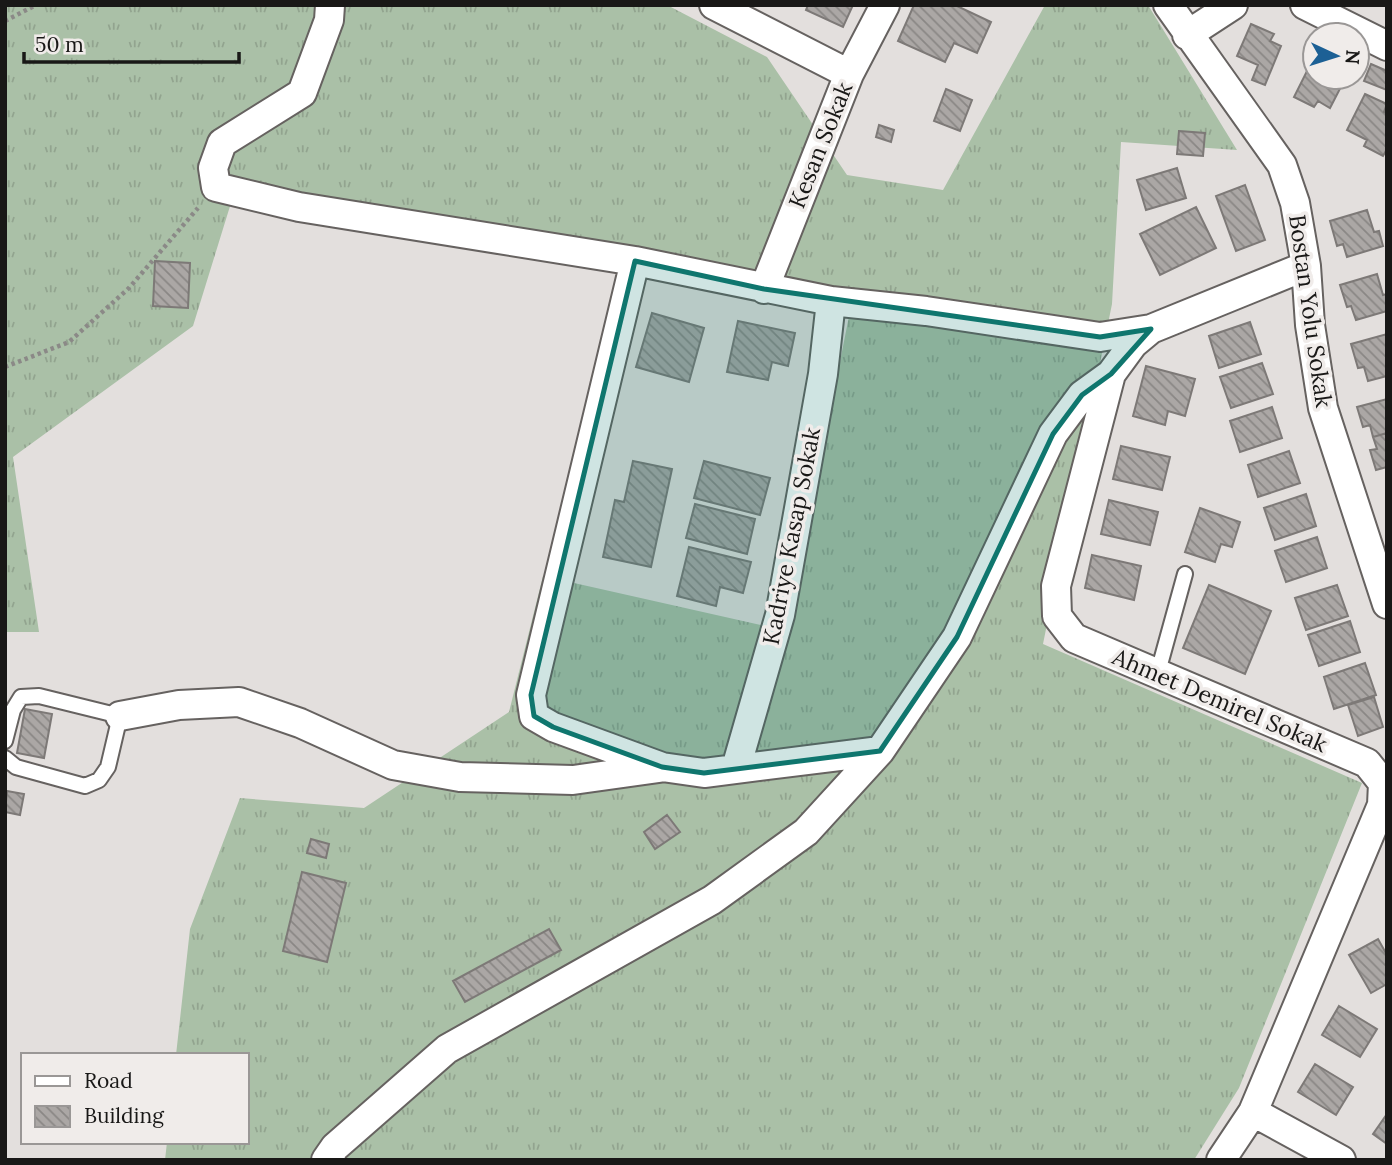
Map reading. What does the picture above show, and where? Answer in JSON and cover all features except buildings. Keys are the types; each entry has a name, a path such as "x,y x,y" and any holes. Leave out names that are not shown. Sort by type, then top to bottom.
{"street":[{"path":"330,5 330,20 302,93 222,143 213,168 216,187 299,206 635,261 831,301 926,311 1100,337 1151,329 1306,265"},
{"path":"715,5 849,74"},
{"name":"Kesan Sokak","path":"764,289 849,74 885,5"},
{"name":"Bostan Yolu Sokak","path":"1168,5 1282,165 1295,202 1306,265 1310,325 1323,408 1387,604"},
{"path":"1187,35 1233,5"},
{"path":"1305,5 1387,46"},
{"path":"635,261 531,695 534,716 553,727 662,767 704,773 880,751"},
{"name":"Kadriye Kasap Sokak","path":"736,768 780,615 823,373 831,301"},
{"path":"335,1155 447,1049 712,900 806,832 880,751 957,637 1053,434 1082,395 1111,374 1133,344 1151,329"},
{"name":"Ahmet Demirel Sokak","path":"1111,374 1056,586 1057,616 1074,638 1158,671 1367,763 1383,783 1382,805 1253,1112"},
{"path":"120,716 179,705 239,702 300,723 393,765 460,777 573,780 662,767"},
{"path":"1221,1160 1253,1112 1341,1160"}],"lane":[{"path":"1158,671 1185,574"},
{"path":"5,741 12,710 21,697 39,696 120,716 108,768 99,780 85,786 16,767 5,758"}],"path":[{"path":"5,21 36,5"},
{"path":"5,367 69,342 129,288 216,187"}],"highlighted area":[{"path":"635,261 764,289 1100,337 1151,329 1111,374 1082,395 1053,434 957,637 880,751 704,773 662,767 553,727 534,716 531,695"}],"green space":[{"path":"5,5 667,5 767,57 847,175 943,190 1045,5 1148,5 1237,150 1121,142 1112,304 1043,644 1362,783 1239,1088 1194,1160 165,1160 167,1144 248,1144 248,1053 176,1053 190,929 240,798 364,808 509,712 543,576 787,631 849,316 235,190 193,326 13,457 39,632 5,632"}]}
